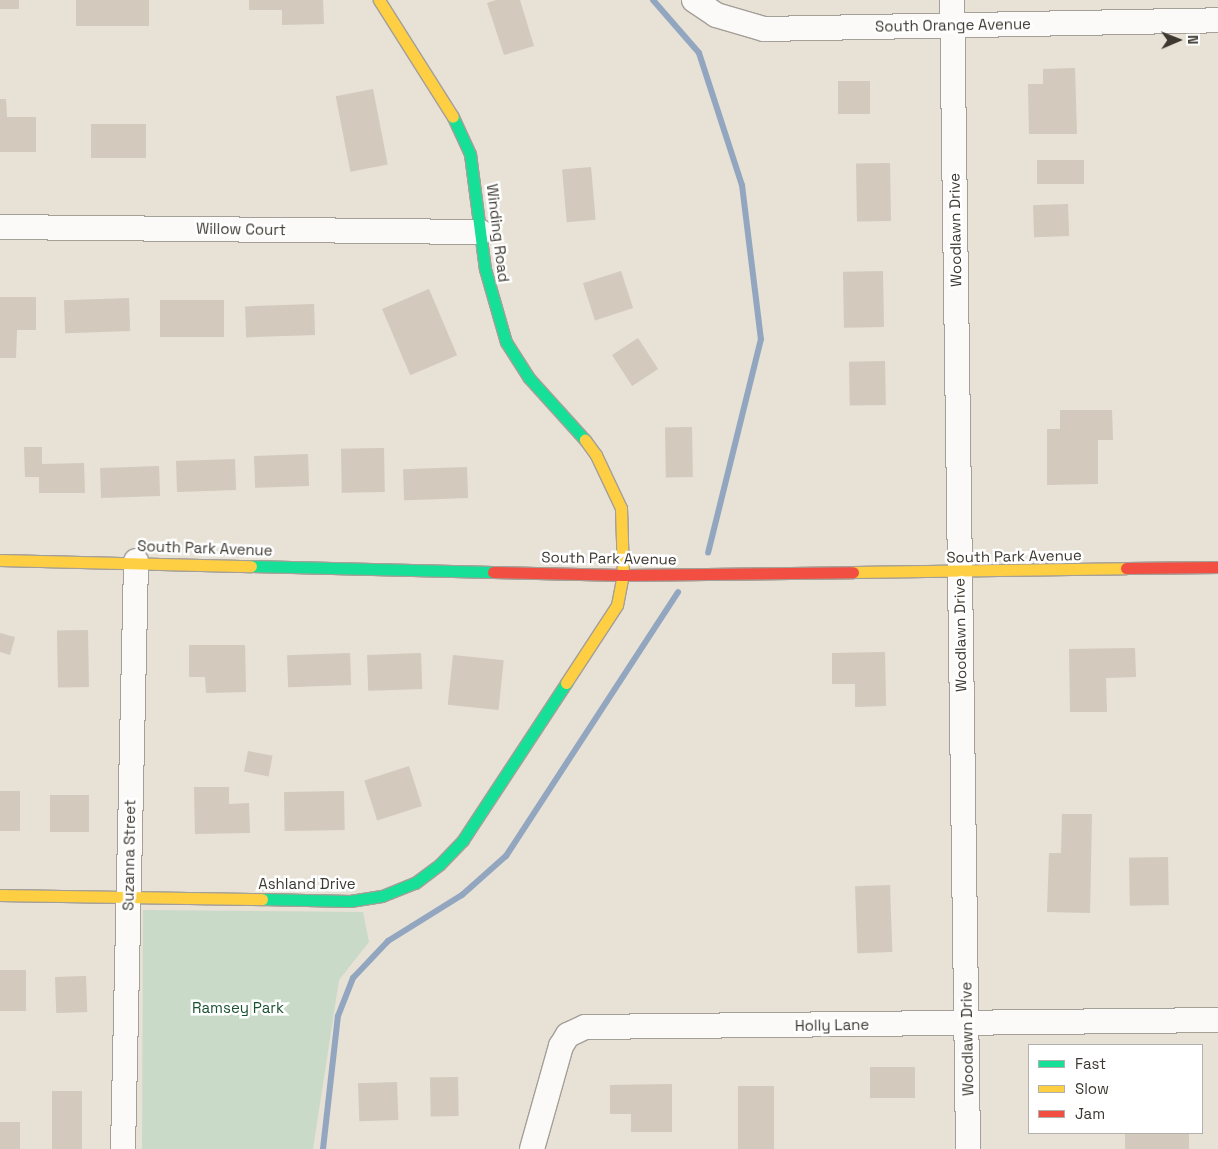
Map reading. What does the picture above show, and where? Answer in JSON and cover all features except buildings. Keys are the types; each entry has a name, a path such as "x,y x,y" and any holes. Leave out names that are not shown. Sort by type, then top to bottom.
{"street":[{"name":"Winding Road","path":"379,0 420,69 460,127 476,180 484,270 506,342 529,378 576,428 610,480 622,508 623,574"},
{"name":"South Orange Avenue","path":"694,0 716,15 764,29 1218,20"},
{"name":"Woodlawn Drive","path":"952,0 968,1149"},
{"name":"Willow Court","path":"0,226 482,232"},
{"name":"South Park Avenue","path":"0,560 136,561 623,574 959,572 1218,567"},
{"name":"Suzanna Street","path":"123,1149 136,561"},
{"name":"Ashland Drive","path":"0,895 350,901 382,896 415,883 440,864 463,840 617,605 623,574"},
{"name":"Holly Lane","path":"532,1149 561,1046 568,1035 579,1029 1218,1020"}],"green space":[{"name":"Ramsey Park","path":"143,910 363,912 369,942 339,980 313,1149 142,1149"}],"waterway":[{"path":"653,0 699,53 742,185 761,339 708,553"},
{"path":"323,1149 338,1016 353,978 388,941 462,895 506,856 678,592"}],"traffic: fast":[{"path":"453,117 470,154 485,269 506,342 529,378 585,440"},
{"path":"251,566 493,572"},
{"path":"262,899 350,901 382,896 415,883 440,864 463,840 566,683"}],"traffic: slow":[{"path":"379,0 453,117"},
{"path":"566,683 617,605 623,575 621,508 596,455 585,440"},
{"path":"0,560 251,566"},
{"path":"853,572 1126,568"},
{"path":"0,895 262,899"}],"traffic: jam":[{"path":"1126,568 1218,567"},
{"path":"493,572 623,575 853,572"}]}
